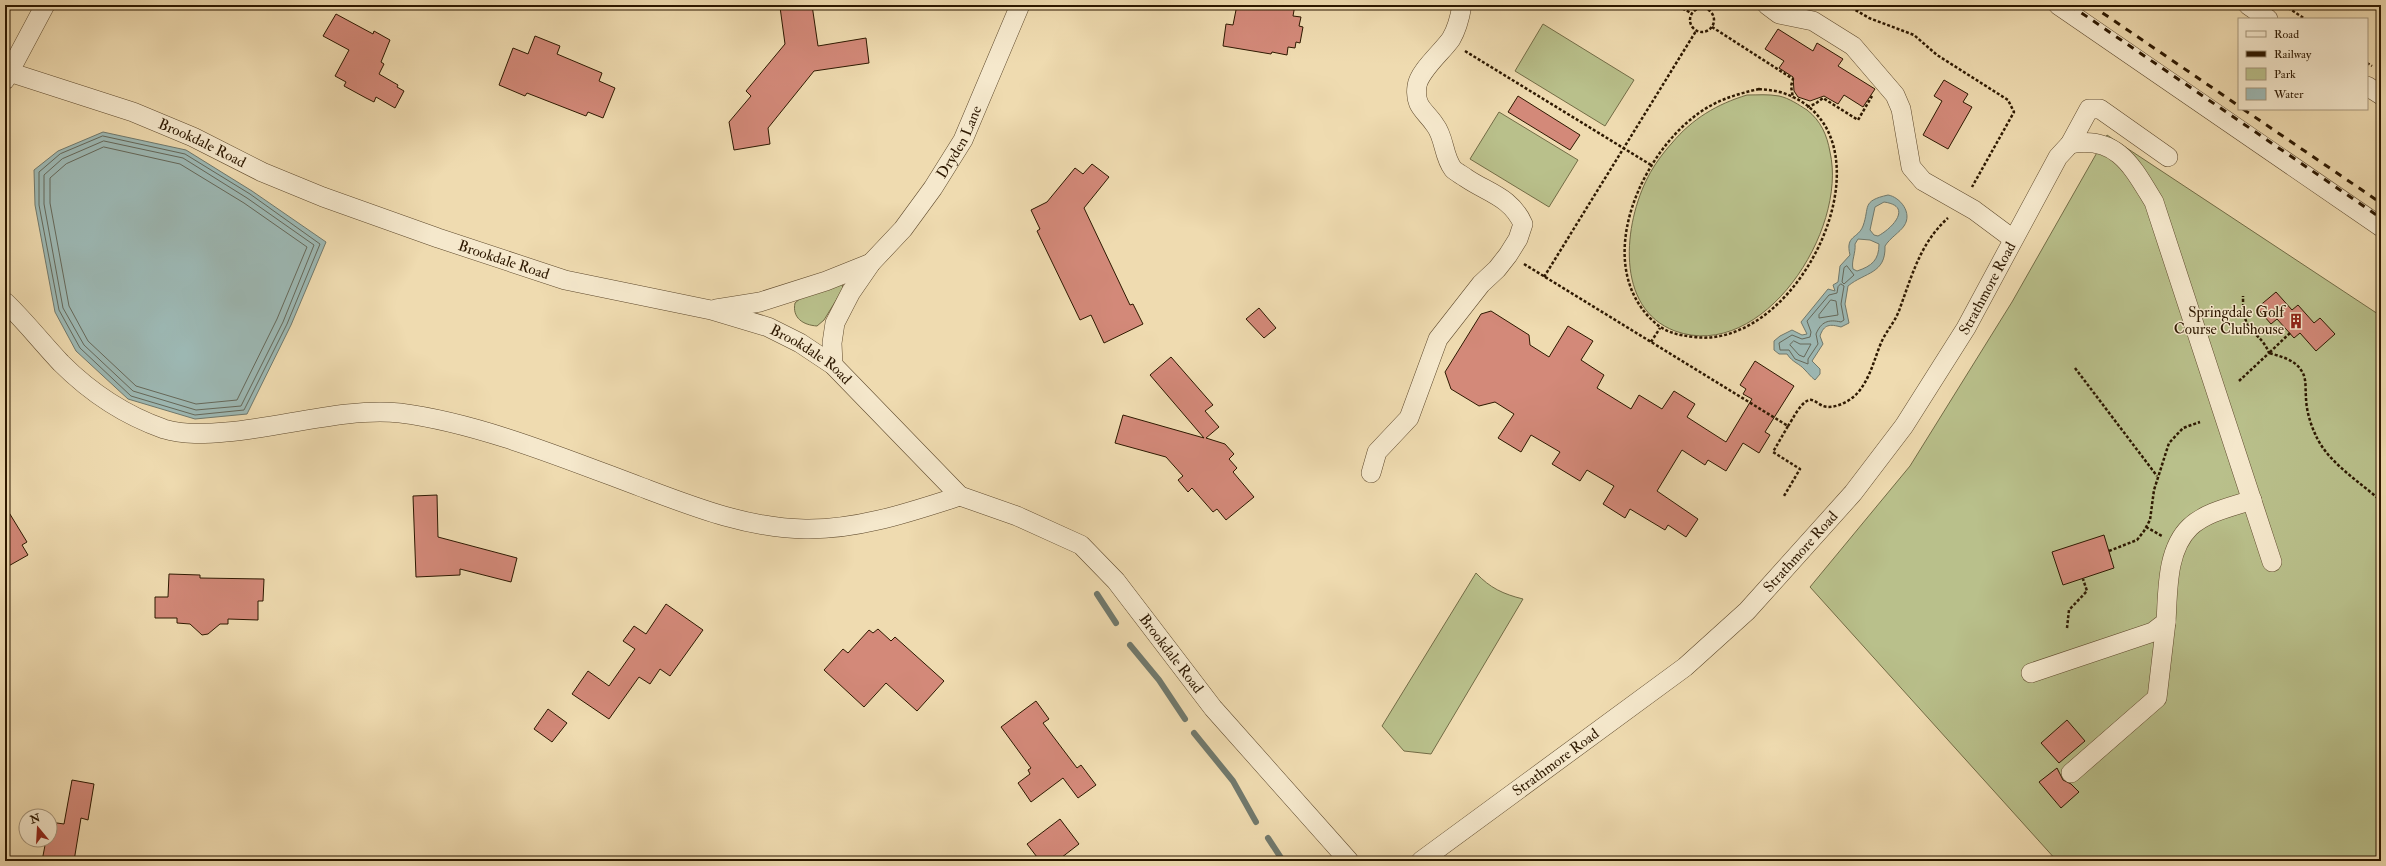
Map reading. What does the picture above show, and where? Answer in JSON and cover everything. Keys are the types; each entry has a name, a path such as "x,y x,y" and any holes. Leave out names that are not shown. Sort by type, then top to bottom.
{"street":[{"path":"7,76 45,5"},
{"name":"Dryden Lane","path":"833,365 832,343 835,323 851,292 871,263 903,229 933,188 963,140 1020,5"},
{"path":"1371,473 1377,452 1409,418 1438,339 1481,284 1497,269 1508,255 1518,239 1523,224 1517,210 1506,200 1454,169 1446,154 1443,137 1434,123 1421,111 1417,98 1417,84 1450,41 1459,22 1462,5"},
{"path":"1767,5 1779,14 1813,21 1853,46 1895,95 1901,109 1911,167 1923,181 1962,203 2013,239"},
{"path":"2058,5 2381,227"},
{"path":"2248,5 2267,18"},
{"name":"Brookdale Road","path":"7,76 133,112 193,137 262,172 323,197 438,238 565,280 711,310 768,327 800,343 833,365 960,496 1017,516 1081,545 1116,581 1213,708 1349,861"},
{"path":"2368,87 2381,95"},
{"name":"Strathmore Road","path":"1421,861 1684,667 1747,611 1853,493 1890,447 1919,405 1966,328 2058,157 2070,144 2089,109 2100,109 2168,157"},
{"path":"2070,144 2084,142 2097,143 2113,150 2129,162 2154,202 2272,562"},
{"name":"Dryden Lane","path":"711,310 760,302 826,281 871,263"},
{"path":"5,302 62,364 92,391 130,416 168,430 199,434 250,430 363,413 397,413 423,417 493,435 609,474 706,512 779,528 829,529 870,523 960,496"},
{"path":"2071,773 2157,698 2166,622 2170,569 2178,545 2190,528 2217,511 2252,500"},
{"path":"2031,672 2153,632 2166,622"}],"path":[{"path":"1708,10 1711,5"},
{"path":"1784,496 1800,469 1773,452 1788,426 1803,403 1808,400 1812,400 1822,406 1834,407 1858,392 1869,377 1882,341 1900,309 1906,289 1926,242 1936,228 1962,203 1984,168 2014,112 2008,100 1997,92 1969,78 1937,55 1914,35 1869,18 1847,5"},
{"path":"2284,5 2304,18"},
{"path":"1678,6 1691,13"},
{"path":"1699,8 1708,10 1714,18 1712,27 1707,31 1696,30 1690,23 1691,13 1699,8"},
{"path":"1712,27 1793,79 1791,86 1792,98"},
{"path":"1544,276 1696,30"},
{"path":"1450,41 1651,165"},
{"path":"1807,107 1815,104 1822,98 1858,120 1882,79"},
{"path":"1759,89 1780,92 1792,98 1807,107 1825,126 1834,147 1836,191 1832,214 1812,263 1782,300 1745,327 1724,336 1702,338 1678,336 1660,328 1647,315 1636,300 1626,267 1626,228 1633,204 1651,165 1665,145 1681,128 1698,113 1716,103 1738,94 1759,89"},
{"path":"1508,255 1788,426"},
{"path":"2243,296 2243,308 2248,324 2265,342 2269,353"},
{"path":"1651,342 1660,328"},
{"path":"2239,381 2290,333"},
{"path":"2269,353 2287,359 2301,370 2306,384 2306,398 2310,418 2318,439 2341,467 2381,501"},
{"path":"2075,368 2158,477"},
{"path":"2109,551 2136,540 2144,531 2150,520 2158,477 2169,443 2183,428 2200,422"},
{"path":"2067,628 2069,610 2087,591 2083,578"}],"green space":[{"path":"1543,24 1634,80 1605,126 1515,71"},
{"path":"1747,95 1771,95 1786,98 1807,110 1820,124 1829,146 1832,183 1826,217 1812,251 1792,283 1767,309 1739,328 1708,336 1675,331 1655,320 1642,304 1633,284 1630,263 1630,240 1640,196 1653,168 1680,134 1706,113 1725,103"},
{"path":"1499,112 1578,160 1549,207 1470,159"},
{"path":"2107,135 2381,316 2381,861 2057,861 1810,587 1910,466 2012,302"},
{"path":"842,283 843,289 824,320 817,326 807,324 797,317 795,313 795,303 802,297"},
{"path":"1476,573 1486,583 1497,590 1523,599 1431,754 1404,751 1382,726"}],"water":[{"path":"103,132 186,150 252,191 326,242 291,325 247,414 195,419 128,399 76,351 55,312 35,205 34,170 58,151"},
{"path":"1888,195 1893,196 1901,202 1906,211 1906,221 1904,226 1885,246 1882,262 1878,267 1848,286 1845,304 1849,323 1841,327 1831,325 1823,329 1820,336 1823,344 1812,361 1820,369 1820,374 1815,380 1787,354 1779,354 1774,350 1774,341 1792,330 1802,335 1807,334 1801,322 1828,289 1835,291 1833,285 1838,282 1840,266 1850,255 1849,244 1863,226 1870,202 1879,197","holes":["1884,202 1893,204 1897,208 1899,212 1898,218 1889,228 1878,236 1874,235 1870,230 1875,207","1858,239 1870,240 1879,244 1879,250 1874,262 1857,271 1853,269 1853,263 1855,244"]}],"building":[{"path":"812,5 818,46 866,38 869,63 814,71 768,128 770,144 734,150 729,122 751,96 746,91 785,44 780,7"},
{"path":"1237,5 1295,5 1293,16 1301,17 1299,26 1303,27 1300,43 1296,42 1295,48 1288,47 1287,55 1272,52 1271,54 1223,46 1226,24 1233,25"},
{"path":"336,14 373,34 374,31 390,40 381,62 384,64 379,74 398,85 397,87 404,91 395,108 376,97 374,102 366,98 344,86 346,82 335,76 349,50 323,36"},
{"path":"1778,29 1813,51 1817,43 1843,59 1838,66 1875,89 1863,107 1844,95 1838,104 1824,96 1810,101 1798,97 1794,91 1793,77 1779,68 1784,61 1765,49"},
{"path":"535,36 560,46 557,54 602,73 599,81 615,88 603,118 588,112 586,116 527,93 525,96 499,85 513,48 528,54"},
{"path":"1944,80 1968,94 1963,102 1972,107 1948,149 1923,135 1942,101 1934,96"},
{"path":"1518,96 1580,135 1570,150 1508,112"},
{"path":"1092,164 1109,177 1084,208 1130,305 1133,304 1143,324 1104,343 1091,315 1080,320 1037,231 1040,229 1031,210 1047,202 1075,168 1083,174"},
{"name":"Springdale Golf Course Clubhouse","path":"2276,292 2292,310 2298,305 2314,323 2320,318 2335,334 2316,351 2300,333 2294,338 2277,319 2271,324 2257,308"},
{"path":"1259,308 1276,328 1264,338 1246,319"},
{"path":"1491,311 1529,335 1530,345 1549,357 1568,326 1593,341 1581,360 1604,375 1597,388 1631,409 1639,395 1662,409 1674,391 1695,404 1687,417 1726,442 1752,399 1743,394 1746,389 1740,385 1755,361 1794,386 1765,432 1770,435 1759,453 1743,443 1726,471 1708,460 1705,465 1682,450 1657,491 1698,519 1686,537 1668,525 1665,530 1630,509 1625,518 1603,504 1614,486 1587,470 1580,481 1552,464 1560,452 1531,435 1521,452 1498,438 1514,414 1495,402 1479,406 1451,389 1445,372 1481,314"},
{"path":"1171,357 1213,405 1205,411 1219,427 1206,438 1225,444 1234,454 1229,459 1237,468 1233,472 1254,497 1226,520 1217,509 1213,512 1192,488 1188,492 1178,480 1183,476 1166,457 1115,443 1123,415 1204,438 1150,375"},
{"path":"437,495 438,537 517,558 511,582 460,569 460,575 416,577 413,496"},
{"path":"5,506 27,542 22,545 28,555 5,568"},
{"path":"2104,535 2114,568 2063,585 2052,552"},
{"path":"169,574 200,575 200,578 264,579 263,601 258,601 258,620 228,619 228,624 220,624 208,634 202,635 190,624 177,623 177,618 155,618 155,597 168,597"},
{"path":"666,604 703,630 670,676 660,669 650,684 639,677 609,719 572,694 588,671 609,686 635,649 623,641 634,626 646,634"},
{"path":"878,629 891,641 895,637 944,681 917,711 886,683 864,707 824,670 843,649 848,653 869,630 873,633"},
{"path":"1036,701 1049,719 1043,723 1077,768 1081,765 1096,785 1078,798 1063,778 1031,802 1018,783 1030,774 1028,770 1031,768 1001,727"},
{"path":"548,709 567,723 552,742 534,729"},
{"path":"2067,720 2085,741 2059,763 2041,743"},
{"path":"2057,768 2063,780 2071,784 2079,792 2061,808 2039,782"},
{"path":"72,780 94,784 88,820 81,818 74,861 42,861 44,848 58,848 58,823 64,824"},
{"path":"1060,819 1079,844 1057,861 1040,861 1027,844"}],"waterway":[{"path":"1097,594 1116,623"},
{"path":"1130,645 1159,680 1185,719"},
{"path":"1194,733 1233,781 1256,822"},
{"path":"1268,838 1283,861"}],"railway":[{"path":"2070,5 2381,218"},
{"path":"2091,5 2238,105"},
{"path":"2244,110 2381,203"}],"place":[{"name":"Springdale Golf Course Clubhouse","path":"2296,321"}]}
